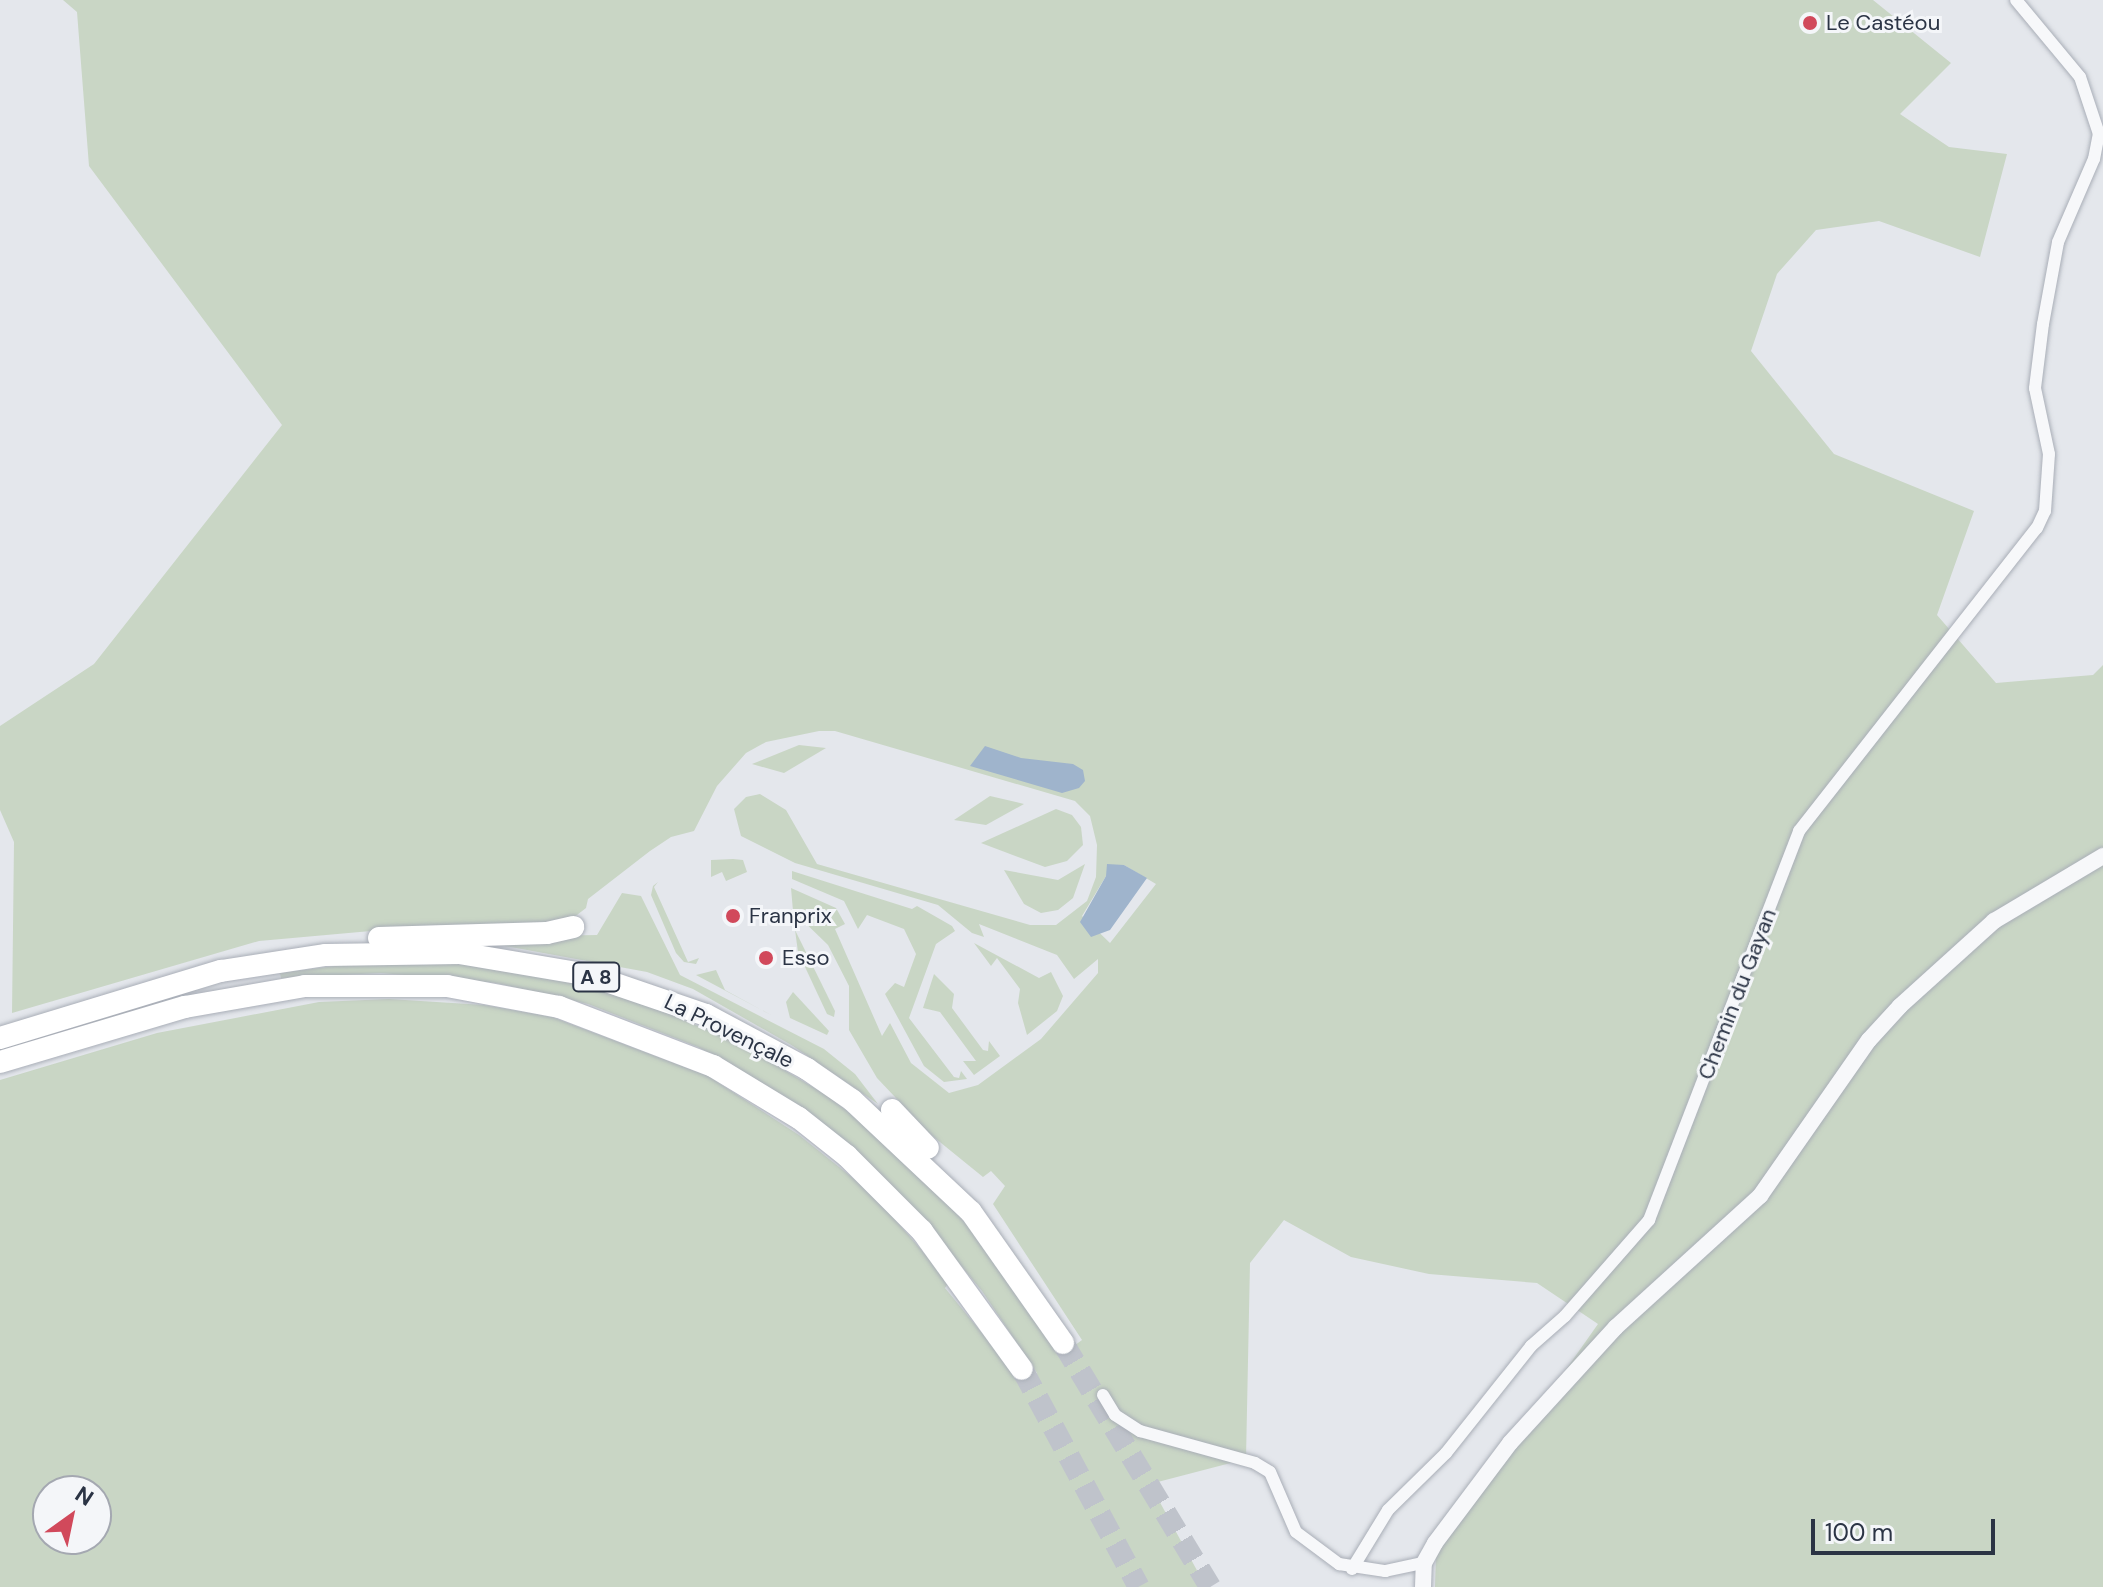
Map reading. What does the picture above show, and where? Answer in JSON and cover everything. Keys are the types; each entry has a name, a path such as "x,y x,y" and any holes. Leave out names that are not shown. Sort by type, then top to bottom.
{"highway":[{"path":"221,971 273,951 323,942 547,933 573,927"},
{"name":"La Provençale","path":"0,1038 221,971 326,955 459,953 549,966 671,1001 758,1041 852,1100 947,1186 1005,1256 1063,1343"},
{"name":"La Provençale","path":"0,1062 185,1007 305,986 447,986 559,1007 713,1066 799,1118 847,1156 922,1231 1022,1369"},
{"path":"892,1110 981,1209 1005,1256"}],"street":[{"name":"Chemin du Gayan","path":"1352,1569 1388,1510 1446,1453 1503,1378 1649,1220 1799,831 2037,528 2049,488 2049,454 2035,388 2058,242 2094,159 2099,134 2080,77 2019,1"},
{"path":"1423,1587 1424,1563 1510,1443 1616,1327 1760,1196 1869,1040 1900,1006 1994,921 2103,856"},
{"path":"1103,1395 1123,1423 1140,1431 1255,1463 1270,1472 1296,1532 1308,1546 1352,1569 1385,1571 1424,1563"}],"green space":[{"path":"63,0 1873,0 1951,63 1900,114 1949,147 2007,154 1980,257 1879,221 1816,230 1777,274 1751,351 1834,454 1974,511 1937,615 1996,683 2093,675 2103,665 2103,1587 1435,1587 1436,1554 1598,1324 1537,1283 1429,1274 1351,1257 1284,1220 1250,1263 1246,1459 1150,1484 1206,1587 0,1587 0,1080 157,1033 319,1002 389,999 484,1005 552,1017 708,1076 799,1135 873,1194 949,1282 945,1288 1022,1382 1037,1373 982,1291 908,1202 751,1077 698,1047 588,1004 496,983 381,973 281,978 280,973 343,965 455,964 515,971 614,992 733,1040 828,1096 890,1145 978,1236 1063,1354 1082,1340 993,1204 1005,1186 991,1171 983,1177 930,1134 877,1078 849,1030 849,986 828,945 793,911 791,888 836,908 845,924 835,929 882,1036 890,1023 911,1063 949,1093 978,1085 1041,1039 1098,973 1098,959 1074,979 1057,955 979,924 984,937 972,933 938,905 795,863 741,836 734,809 746,797 760,794 786,810 817,864 1030,925 1056,925 1087,901 1096,877 1097,845 1090,816 1075,801 835,731 819,731 766,742 746,753 717,786 694,831 671,837 650,851 588,899 586,908 564,925 438,925 259,941 12,1013 14,842 0,810 0,726 94,664 282,425 89,166 77,12","holes":["1124,865 1156,884 1110,943 1082,916 1106,876"]},
{"path":"799,745 826,748 784,773 752,764"},
{"path":"990,796 1024,804 986,825 954,820"},
{"path":"1056,809 1072,815 1081,827 1083,845 1067,861 1045,867 981,843"},
{"path":"711,860 743,860 747,872 726,881 722,872 711,877"},
{"path":"1085,864 1073,898 1058,910 1041,913 1024,904 1004,870 1058,880"},
{"path":"792,871 912,909 917,906 952,926 955,931 936,944 909,1018 954,1077 959,1078 961,1071 967,1079 944,1082 924,1066 885,994 895,983 904,987 916,954 904,929 867,915 858,929 844,901 792,879"},
{"path":"658,882 654,887 688,962 699,958 696,964 684,962 676,953 651,895 653,886"},
{"path":"622,893 641,896 680,975 824,1049 855,1074 878,1104 793,1046 693,989 647,972 483,942 482,937 597,935"},
{"path":"795,930 835,1011 834,1017 827,1014 798,952"},
{"path":"974,943 1039,978 1051,972 1063,996 1057,1011 1027,1035 1018,1003 1020,989 997,958 991,966"},
{"path":"716,970 725,990 773,1016 696,975"},
{"path":"934,974 954,994 952,1008 983,1050 988,1051 989,1041 1000,1056 974,1075 963,1061 976,1061 940,1012 923,1008"},
{"path":"793,992 829,1031 827,1035 790,1018 786,1002"}],"water":[{"path":"985,746 1021,758 1073,764 1083,770 1085,781 1079,788 1062,793 970,766"},
{"path":"1107,864 1124,865 1147,878 1110,930 1091,937 1080,922 1106,876"}],"tunnel":[{"path":"1063,1343 1210,1587"},
{"path":"1022,1369 1139,1587"}],"place":[{"name":"Le Castéou","path":"1810,23"},
{"name":"Franprix","path":"733,916"},
{"name":"Esso","path":"766,958"}]}
